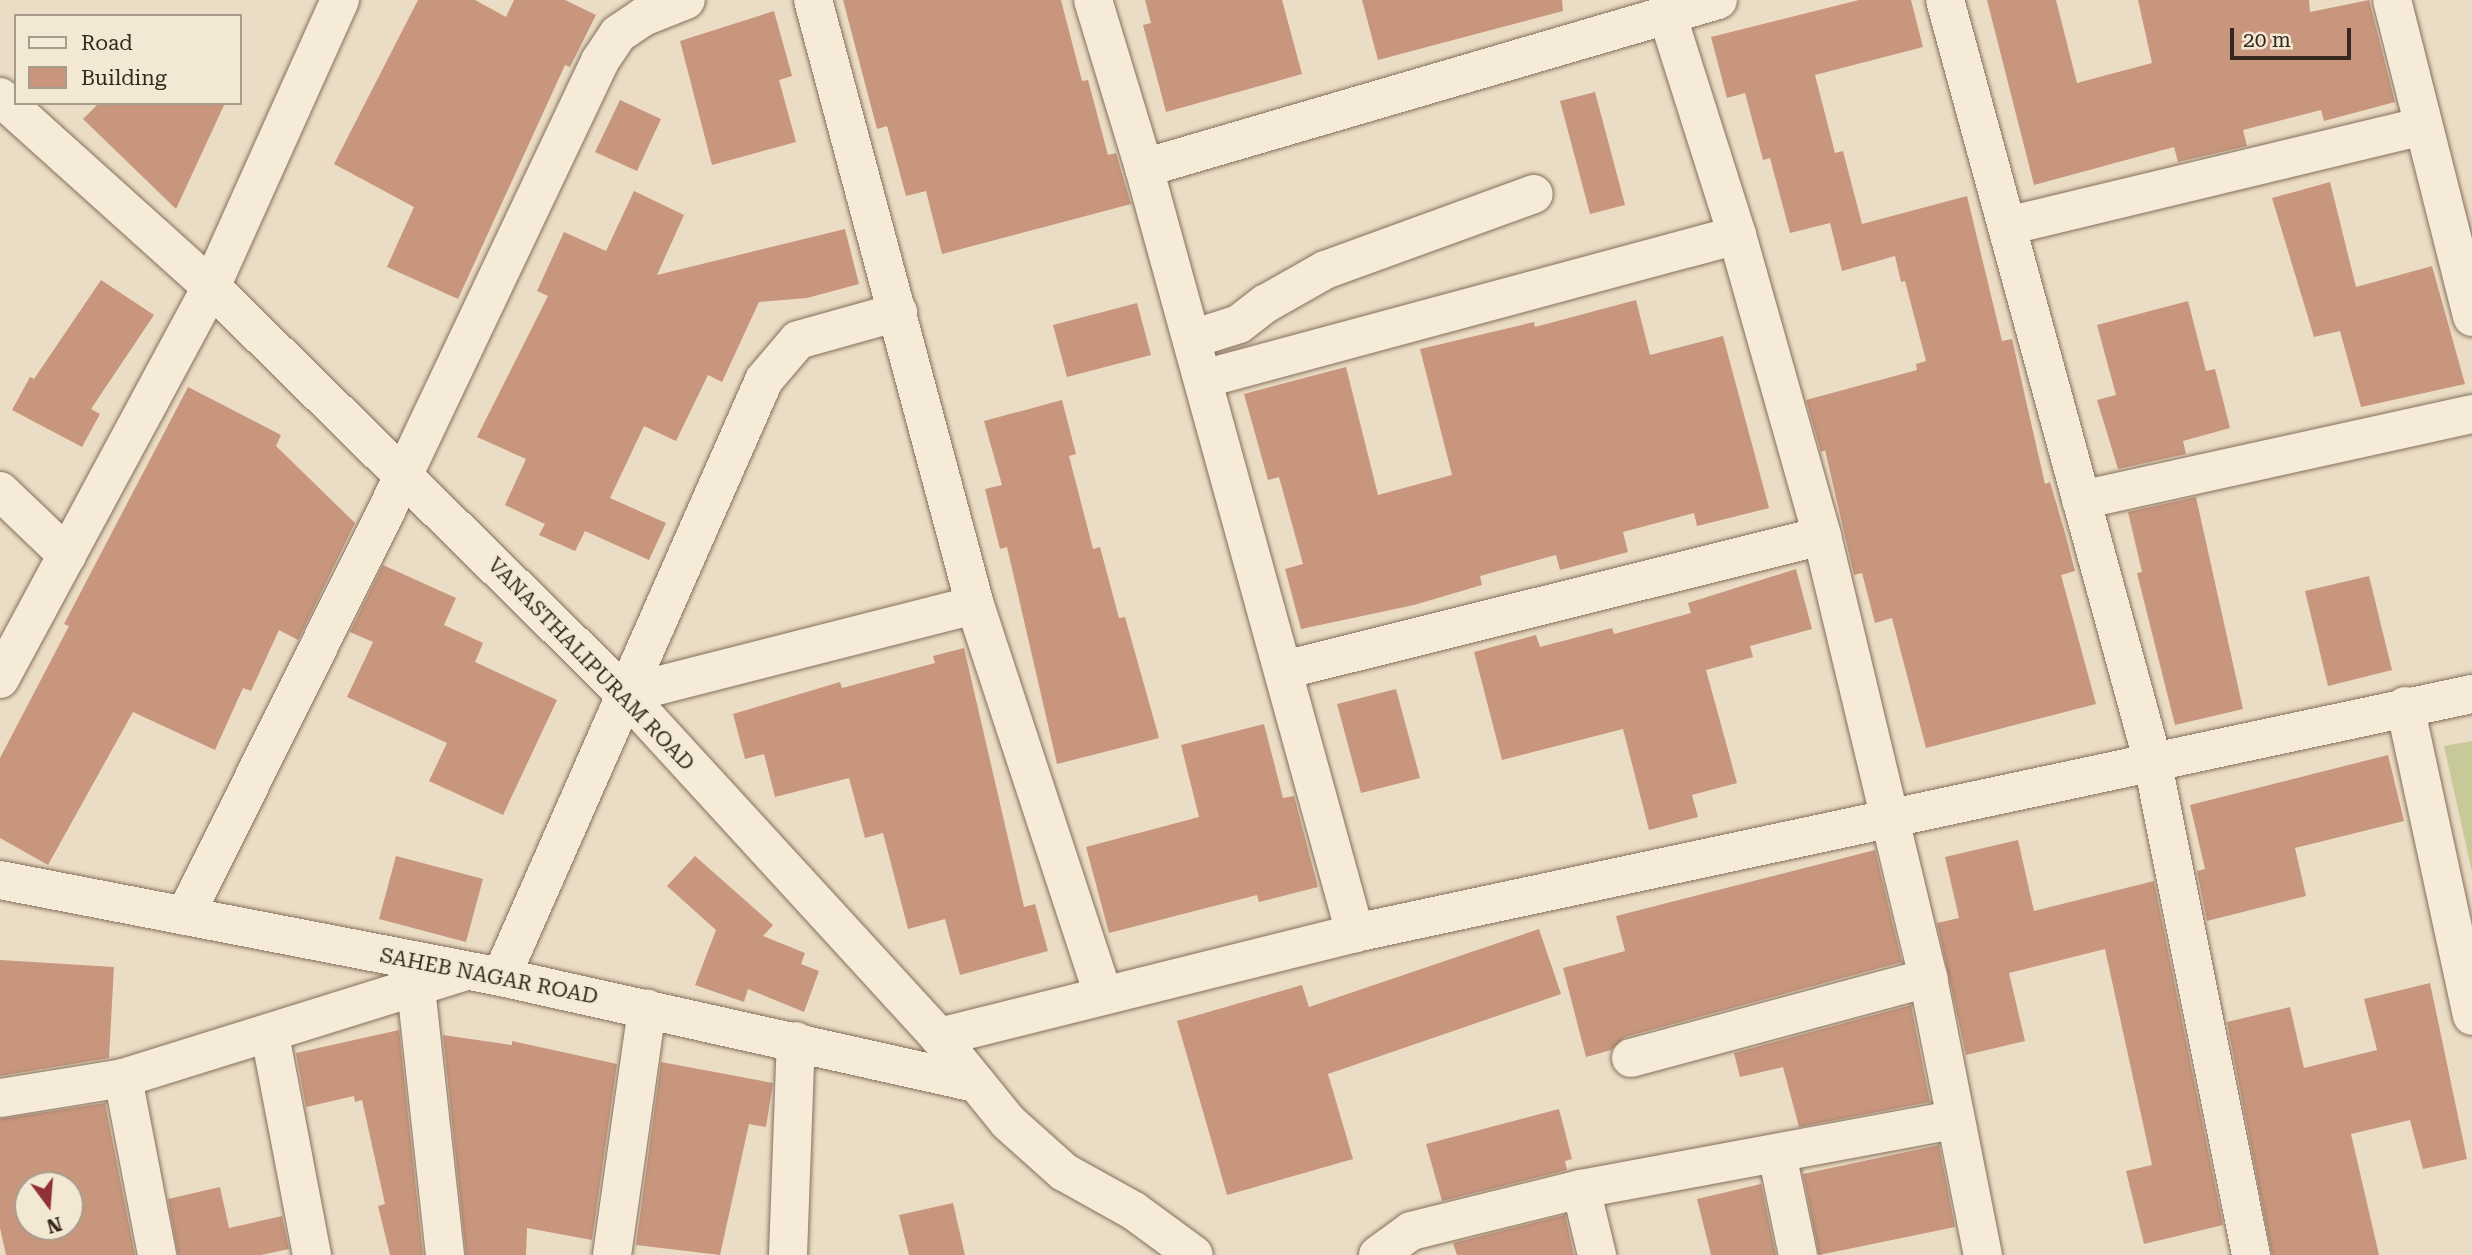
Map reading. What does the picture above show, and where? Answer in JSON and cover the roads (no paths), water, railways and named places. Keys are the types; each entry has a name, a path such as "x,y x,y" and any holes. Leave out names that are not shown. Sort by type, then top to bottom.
{"street":[{"path":"185,916 404,474 600,61 618,34 643,17 686,0"},
{"path":"813,0 975,605 1103,995"},
{"path":"1093,0 1144,168 1355,933"},
{"path":"1144,168 1718,0"},
{"path":"1945,0 2152,760 2251,1255"},
{"path":"2392,0 2472,317"},
{"path":"0,679 211,287 327,7"},
{"path":"1667,14 1737,235 1822,536 1928,978 1983,1255"},
{"name":"VANASTHALIPURAM ROAD","path":"0,97 211,287 625,694 939,1037 1008,1122 1064,1172 1134,1211 1194,1255"},
{"path":"2007,226 2423,126"},
{"path":"1192,340 1239,324 1265,304 1325,270 1534,194"},
{"path":"1203,379 1737,235"},
{"path":"0,1098 122,1078 270,1035 416,988 484,974 625,694 764,380 778,359 798,340 898,312"},
{"path":"2081,500 2472,414"},
{"path":"0,491 67,555"},
{"path":"1284,670 1822,536"},
{"path":"625,694 975,605"},
{"path":"939,1037 1355,933 1891,815 2472,694"},
{"path":"2405,706 2472,1016"},
{"name":"SAHEB NAGAR ROAD","path":"0,880 484,974 976,1083"},
{"path":"1631,1058 1928,978"},
{"path":"416,988 445,1255"},
{"path":"612,1255 647,1008"},
{"path":"270,1035 312,1255"},
{"path":"788,1255 796,1041"},
{"path":"122,1078 157,1255"},
{"path":"1378,1255 1411,1231 1581,1189 1955,1119"},
{"path":"1777,1154 1798,1255"},
{"path":"1581,1189 1597,1255"}]}
